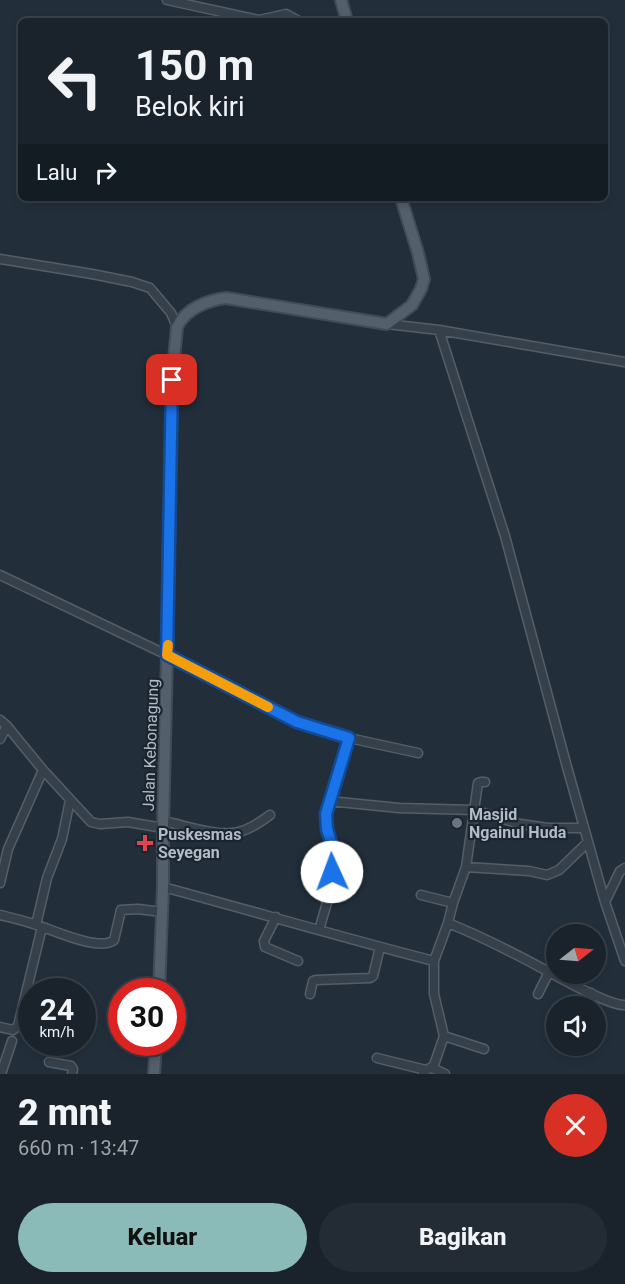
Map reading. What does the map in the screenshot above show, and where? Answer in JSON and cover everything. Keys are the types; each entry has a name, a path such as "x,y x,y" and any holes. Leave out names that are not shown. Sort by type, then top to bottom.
{"main road":[{"path":"341,0 346,18"},
{"path":"177,327 179,322 192,310 213,300 226,298 387,324 412,305 421,289 423,279 402,201"},
{"name":"Jalan Kebonagung","path":"160,978 172,380 177,327"},
{"path":"154,1074 155,1056"}],"street":[{"path":"167,0 250,18"},
{"path":"268,18 286,14 293,18"},
{"path":"0,259 112,278 150,288 171,313 177,327"},
{"path":"387,324 439,330 625,362"},
{"path":"439,330 505,536 584,828 625,961"},
{"path":"0,575 167,655 297,722 349,738 418,753"},
{"path":"3,723 87,819 96,824 128,822 163,824 232,833 256,825 270,815"},
{"path":"0,739 3,723"},
{"path":"319,930 327,904 334,858 326,814 349,738"},
{"path":"0,883 8,849 43,770"},
{"path":"427,1071 436,1060 444,1036 434,994 434,961 466,867 478,783 485,782"},
{"path":"0,1027 13,1030 18,1026 47,878 62,839 70,800"},
{"path":"329,801 399,808 474,810 520,824 548,828 584,828"},
{"path":"466,867 529,871 547,875 559,870 588,842"},
{"path":"605,902 620,871 625,868"},
{"path":"163,887 434,961"},
{"path":"421,895 453,903"},
{"path":"0,915 82,941 110,943 116,935 122,910 162,912"},
{"path":"276,917 264,941 266,948 298,961"},
{"path":"448,924 472,933 546,970"},
{"path":"310,994 313,981 316,980 370,978 373,976 381,947"},
{"path":"538,994 546,978"},
{"path":"573,984 615,1004 625,1005"},
{"path":"444,1036 484,1049"},
{"path":"1,1074 12,1041"},
{"path":"377,1058 445,1074"},
{"path":"49,1062 71,1066 72,1074"}],"slow traffic":[{"path":"168,645 167,655 268,707"}],"place":[{"name":"Masjid Ngainul Huda","path":"457,823"},
{"name":"Puskesmas Seyegan","path":"145,843"}],"route":[{"path":"172,380 167,655 297,722 349,738 326,814 334,858 332,872"}]}
